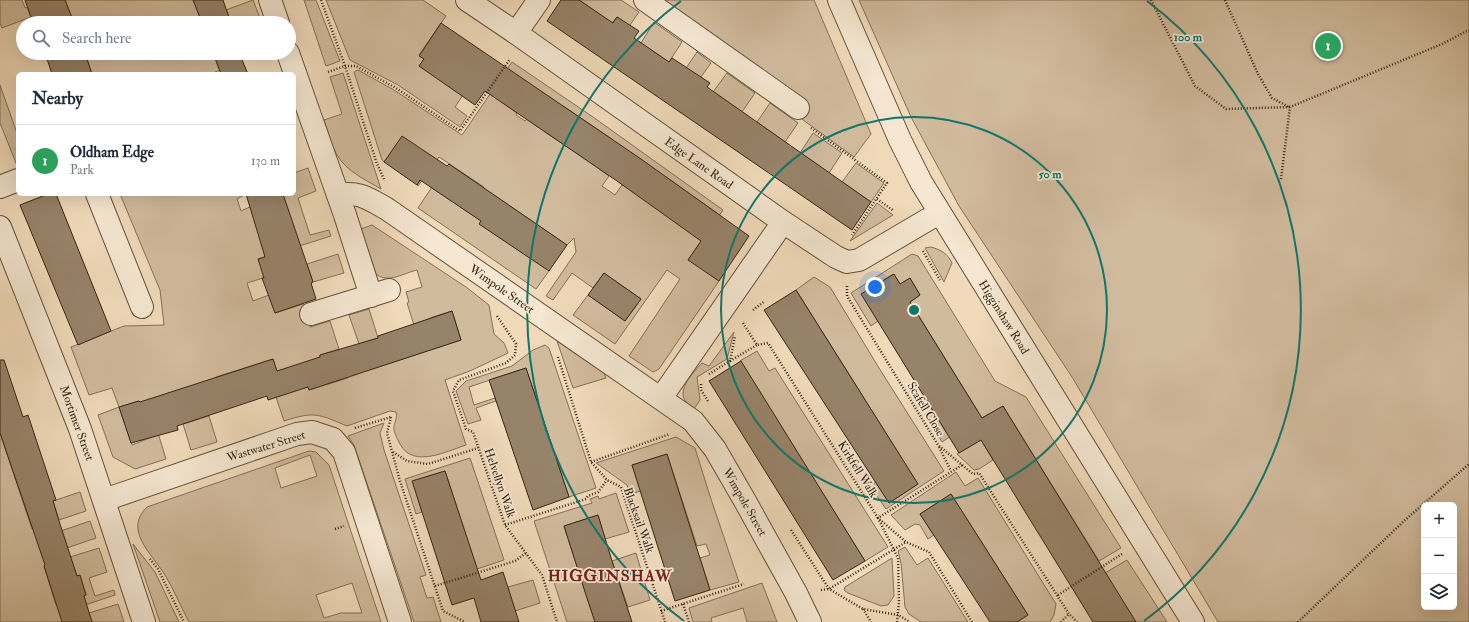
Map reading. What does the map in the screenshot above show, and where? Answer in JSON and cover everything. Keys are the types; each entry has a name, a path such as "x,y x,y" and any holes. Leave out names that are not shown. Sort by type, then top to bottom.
{"street":[{"path":"270,0 276,16"},
{"name":"Edge Lane Road","path":"467,0 783,222 836,258 847,262"},
{"path":"516,33 539,0"},
{"path":"645,0 798,108"},
{"name":"Higginshaw Road","path":"839,0 900,140 921,182 1193,622"},
{"path":"290,60 295,72"},
{"path":"296,76 338,194 380,293 311,314"},
{"path":"0,187 16,181"},
{"name":"Wimpole Street","path":"338,194 349,192 362,195 387,209 693,421 714,449 745,501 796,593 810,622"},
{"path":"98,196 142,307"},
{"path":"847,262 859,260 876,252 939,213"},
{"path":"660,398 783,222"},
{"name":"Mortimer Street","path":"0,227 80,429 144,622"},
{"name":"Wastwater Street","path":"104,500 296,434 312,432 333,439 344,452 400,622"}],"path":[{"path":"321,0 346,66 377,164 386,183"},
{"path":"1150,0 1195,86 1226,109 1290,107 1442,44 1469,30"},
{"path":"1225,0 1258,74 1272,98 1290,107"},
{"path":"328,72 346,66 356,66 396,88 460,131 512,57"},
{"path":"1281,179 1290,107"},
{"path":"810,128 887,183 850,238"},
{"path":"877,199 895,212"},
{"path":"922,249 940,280"},
{"name":"Scafell Close","path":"847,262 847,296 938,445 973,474 979,473 1069,614 1077,622"},
{"path":"753,310 765,302"},
{"name":"Helvellyn Walk","path":"496,315 516,344 515,355 506,363 459,380 453,391 466,429 473,432 505,525 542,575 557,622"},
{"path":"707,375 757,344 740,320"},
{"path":"730,361 736,334"},
{"name":"Kirkfell Walk","path":"757,344 768,343 878,518 906,542 929,552 972,622"},
{"name":"Blacksail Walk","path":"556,350 591,462 608,480 621,487 665,622"},
{"path":"701,378 701,390 710,403"},
{"path":"354,428 391,417 388,433 400,481 443,612 465,622"},
{"path":"591,462 663,437"},
{"path":"938,445 951,471"},
{"path":"393,452 407,461 428,464 478,448"},
{"path":"1298,622 1404,521 1469,464"},
{"path":"897,622 898,558 878,518 962,465"},
{"path":"505,525 586,499 588,496 598,492 608,480"},
{"path":"787,523 829,589 863,609 898,615 910,622"},
{"path":"829,589 906,542"},
{"path":"1058,595 1127,551"},
{"path":"435,586 515,561 526,553"},
{"path":"149,558 158,569 184,622"},
{"path":"661,611 744,584"},
{"path":"683,604 689,622"},
{"path":"863,609 871,622"},
{"path":"1061,622 1069,614"}],"shaded area":[{"path":"0,0 22,0 31,16 16,16 16,23 2,28 0,23"},
{"path":"65,0 211,0 200,16 71,16"},
{"path":"253,0 259,16 228,16 226,10"},
{"path":"304,0 316,0 340,61 326,66"},
{"path":"326,0 423,0 446,16 419,55 424,59 419,66 467,89 455,107 467,116 460,127 398,85 350,60"},
{"path":"579,0 621,0 639,12 625,32 623,21 617,17 612,23"},
{"path":"657,0 814,0 871,134 854,157 799,117"},
{"path":"859,0 1469,0 1469,622 1218,622 1072,377 959,206 911,117"},
{"path":"654,22 682,42 669,62 641,43"},
{"path":"697,52 711,63 698,81 684,71"},
{"path":"87,60 224,60 235,65 215,72 91,72"},
{"path":"512,62 593,117 723,210 688,260 717,266 710,275 719,281 659,369 653,372 629,356 680,279 667,270 615,344 573,315 588,295 625,321 641,299 604,273 593,288 572,273 553,300 546,296 576,252 574,238 567,245 498,198 549,271 536,289 418,208 432,187 468,212 484,187 439,157 418,186 417,185 435,159 384,162 382,160 354,72 358,70 394,90 462,135","holes":["511,71 527,119 525,121 516,115 517,113 493,96","563,106 612,139 594,165 545,132","598,168 655,190 622,185 615,195 602,186 609,176","669,179 717,213 699,239"]},
{"path":"343,73 381,189 351,171 341,161 333,147 324,120 342,114 330,77"},
{"path":"727,73 755,93 742,112 713,92"},
{"path":"0,85 16,130 16,163 0,123"},
{"path":"770,103 798,123 785,142 757,122"},
{"path":"813,133 842,153 829,173 800,153"},
{"path":"856,163 884,183 871,202 842,182"},
{"path":"308,168 316,191 298,198 310,235 329,230 331,236 258,259 273,275 247,283 253,301 269,295 275,313 303,304 310,327 330,321 339,349 320,355 309,390 348,378 344,364 368,370 461,340 452,311 414,325 407,303 409,302 406,292 422,287 417,270 391,278 381,277 376,274 361,229 372,225 466,287 489,305 494,334 504,343 508,353 470,371 445,380 466,445 431,456 413,456 400,444 394,430 396,412 390,411 347,426 316,415 303,416 284,421 276,397 284,394 273,359 216,377 220,392 158,433 166,459 135,469 113,457 98,415 119,407 112,388 89,395 71,347 124,326 164,325 160,290 121,196 242,196 237,199 241,211 274,196 296,196 296,172","holes":["139,401 152,437 132,445 119,407"]},
{"path":"877,203 893,215 850,241"},
{"path":"931,247 943,252 952,263 944,282 925,248"},
{"path":"338,254 344,273 313,282 307,264"},
{"path":"912,254 918,256 995,381 1026,397 1121,548 1099,561 1003,406 973,423 977,410 910,302 920,295 910,278 900,284 893,274 862,294 878,321 871,326 851,293"},
{"path":"814,277 830,287 944,471 886,509 870,486 876,482 889,503 918,484 796,290"},
{"path":"369,309 378,338 359,344 349,315"},
{"path":"734,332 727,359 697,377 700,400 694,409 683,397 683,392 687,381 702,363 709,366"},
{"path":"557,341 604,373 606,378 573,388"},
{"path":"545,345 549,348 596,488 569,497 526,368 469,387 474,405 495,398 496,401 476,408 481,420 468,424 456,391 466,381 512,366 533,350"},
{"path":"757,351 769,371 775,368 888,547 865,561 740,361"},
{"path":"933,409 945,430 954,434 942,442 925,414"},
{"path":"209,416 217,442 191,450 183,424"},
{"path":"384,423 380,433 384,450 426,575 420,577 427,598 433,597 441,622 414,622 354,445 348,436"},
{"path":"0,433 32,529 48,524 52,534 90,521 96,538 58,551 60,560 44,566 56,605 86,595 80,576 77,576 70,557 99,548 107,572 89,578 95,596 114,590 115,595 76,608 63,622 0,622"},
{"path":"676,437 695,448 739,582 710,590 700,558 710,555 706,544 697,546 667,454 632,465 641,491 630,494 627,485 596,463"},
{"path":"981,440 993,460 979,469 974,470 957,454"},
{"path":"309,451 316,452 329,465 381,622 189,622 165,575 142,542 138,524 140,516 147,507","holes":["310,455 317,476 281,488 275,468","352,583 362,613 341,613 324,618 316,595"]},
{"path":"470,458 504,560 477,569 445,471 413,481 422,512 416,514 405,479"},
{"path":"956,472 965,486 978,478 1056,604 1054,615 1050,622 1017,622 1028,615 951,494 920,514 934,535 928,539 920,525 915,524 905,530 891,515"},
{"path":"80,492 86,511 59,520 53,501"},
{"path":"616,493 629,532 605,539 598,515 564,526 595,622 567,622 534,521 592,503 590,499 598,496 599,499"},
{"path":"133,544 155,572 179,622 160,622"},
{"path":"905,547 917,565 928,558 968,622 921,622 909,614 905,607 901,563 898,551"},
{"path":"636,553 650,600 628,607 612,561"},
{"path":"892,558 894,596 888,605 881,606 844,590 845,587"},
{"path":"1127,560 1167,622 1136,622 1105,573"},
{"path":"533,580 540,603 515,611 508,587"},
{"path":"762,583 777,622 747,622 743,608 711,618 712,622 693,622 689,608"},
{"path":"118,604 124,622 92,622 89,613"}],"building":[{"path":"25,0 65,0 71,16 31,16"},
{"path":"193,0 223,0 229,16 199,16"},
{"path":"561,0 579,0 613,23 617,17 639,31 634,38 669,62 672,58 710,83 707,87 871,202 852,230 547,21"},
{"path":"441,23 641,159 749,236 719,281 688,260 701,241 617,181 485,91 475,105 419,66 424,59 419,56"},
{"path":"47,60 87,60 91,72 51,72"},
{"path":"216,60 242,60 247,72 220,72"},
{"path":"402,136 447,166 449,164 567,245 549,271 479,224 481,221 420,180 417,185 384,162"},
{"path":"43,196 57,196 111,331 78,345 20,205"},
{"path":"247,196 284,196 313,282 311,283 316,299 275,313 262,278 264,278 258,259 265,257"},
{"path":"604,273 641,299 625,321 588,295"},
{"path":"894,274 900,284 910,278 920,295 910,302 982,418 1003,406 1136,622 1093,622 981,440 959,453 861,294"},
{"path":"796,290 918,484 889,503 764,310"},
{"path":"452,311 461,340 309,390 308,387 268,400 267,396 177,426 178,430 131,443 119,407 139,401 140,402 273,359 277,371 320,357 320,355 378,338 378,336"},
{"path":"0,360 4,360 23,417 28,415 56,500 53,501 59,521 77,576 80,575 86,595 84,596 92,622 62,622 44,566 45,565 0,433"},
{"path":"741,361 865,561 833,580 709,381"},
{"path":"526,368 569,497 533,510 489,380"},
{"path":"667,454 710,590 675,601 632,465"},
{"path":"445,471 481,580 503,572 519,622 481,622 474,598 452,605 412,481"},
{"path":"951,494 1028,615 1017,622 990,622 920,514"},
{"path":"598,515 632,622 595,622 564,526"}],"place":[{"name":"Oldham Edge","path":"1328,46"}],"district":[{"name":"HIGGINSHAW","path":"610,575"}]}
